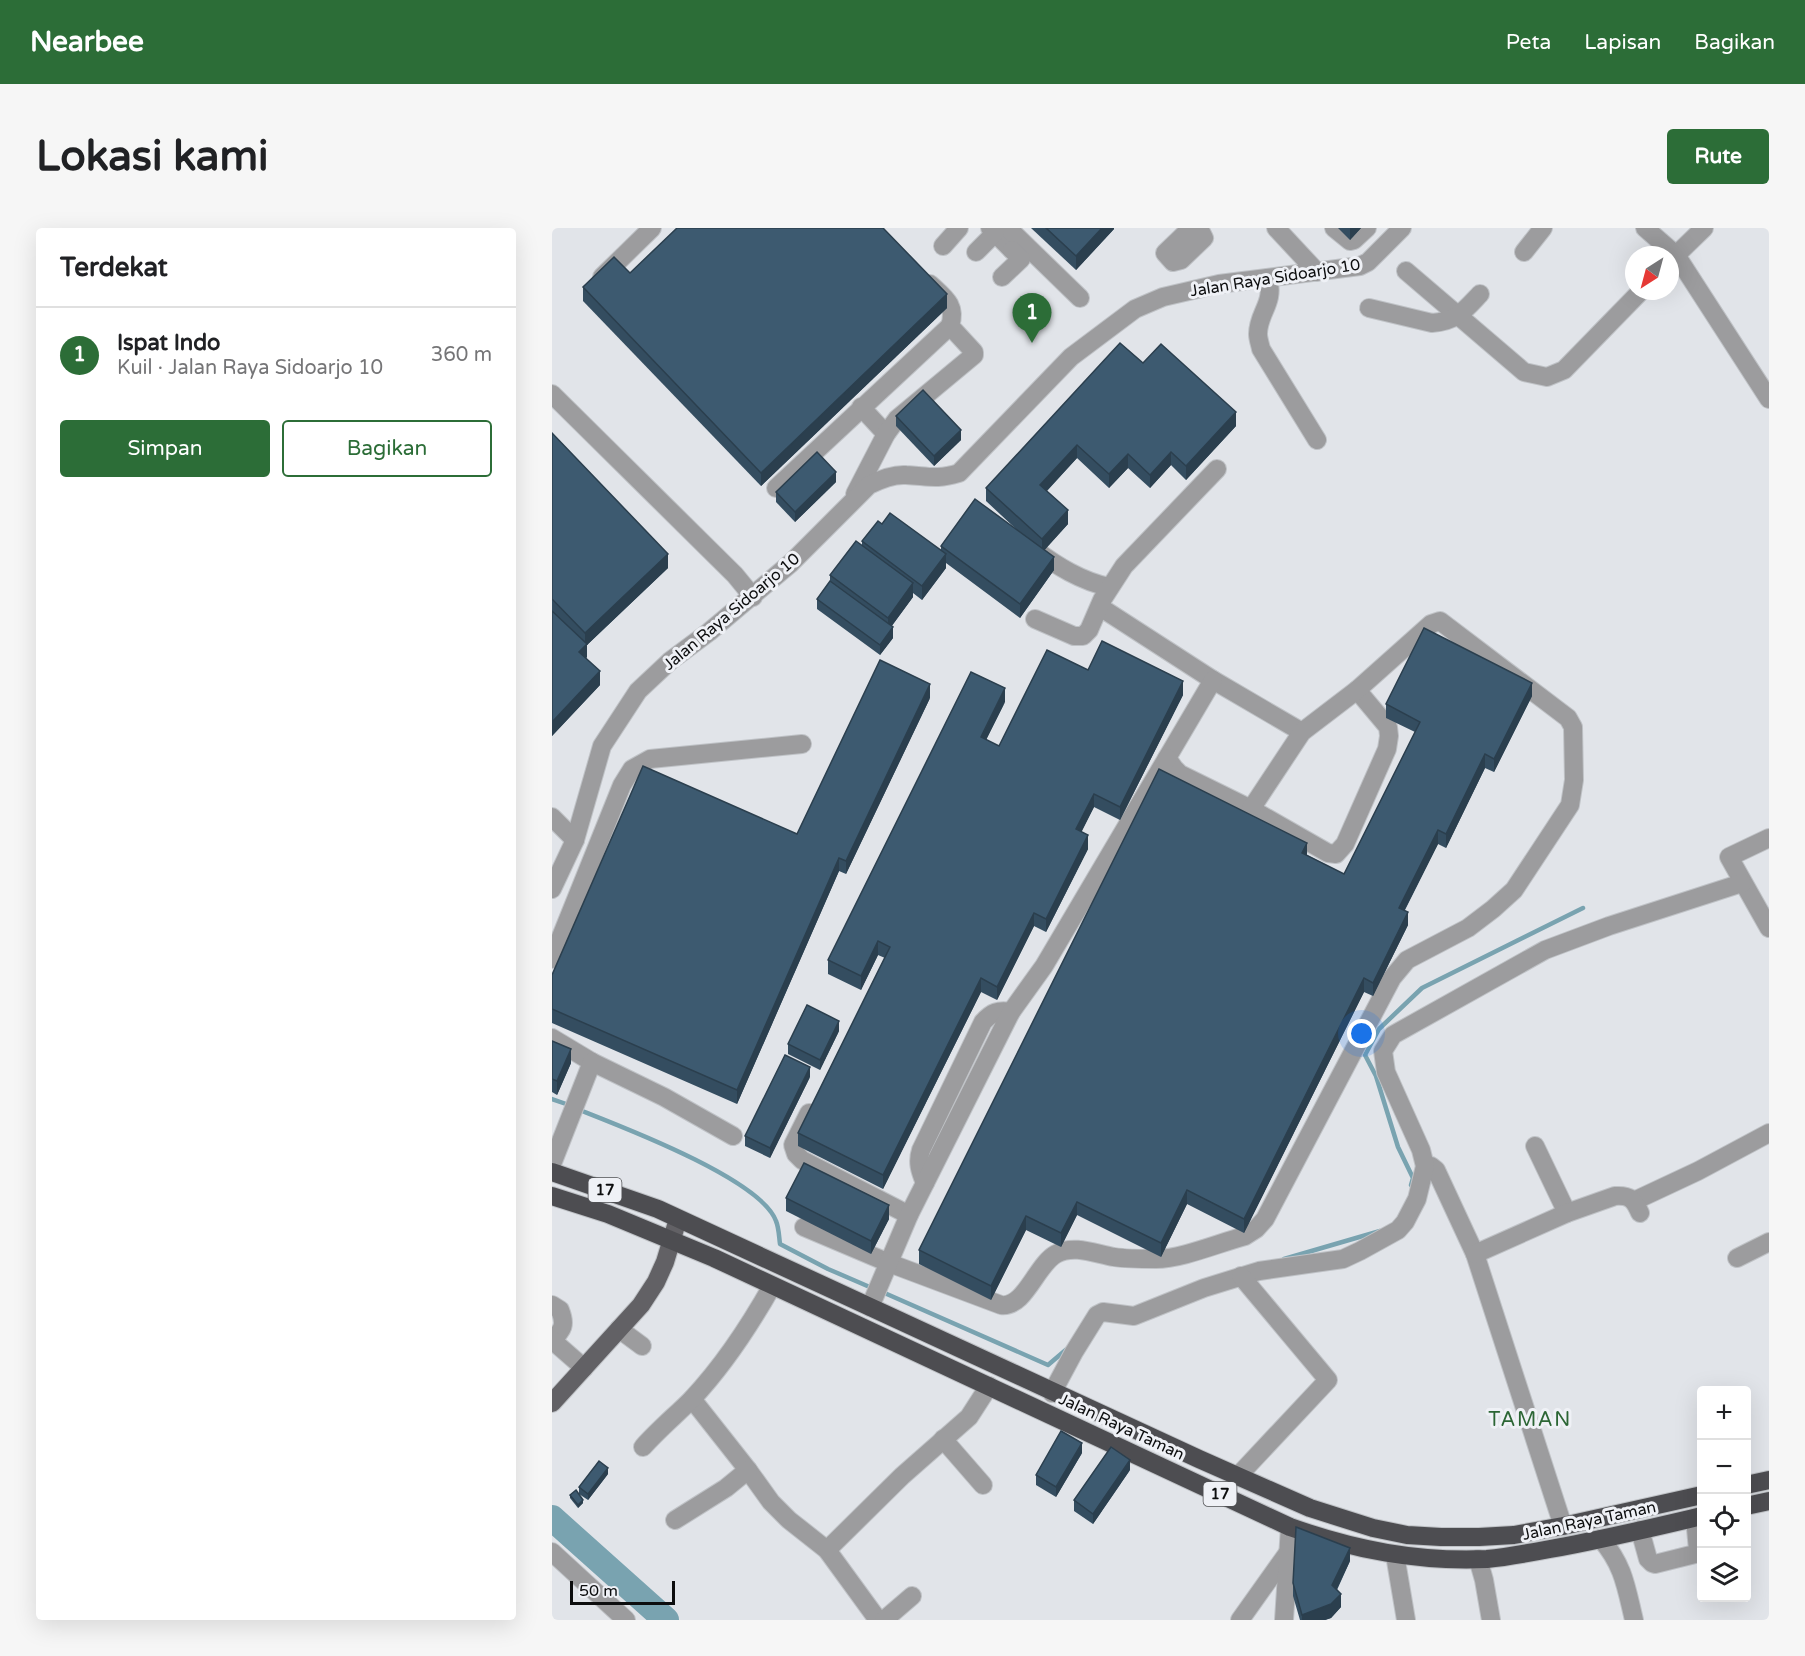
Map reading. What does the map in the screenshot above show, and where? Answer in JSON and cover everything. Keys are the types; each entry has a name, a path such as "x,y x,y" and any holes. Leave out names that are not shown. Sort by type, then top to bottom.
{"highway":[{"name":"Jalan Raya Taman","path":"552,1172 657,1209 871,1305 1052,1393 1238,1476 1335,1517 1373,1528 1407,1534 1479,1537 1514,1535 1697,1496"},
{"name":"Jalan Raya Taman","path":"552,1196 673,1240 1290,1527 1344,1544 1395,1555 1438,1559 1478,1559 1518,1555 1697,1517"},
{"path":"1751,1484 1769,1480"},
{"path":"1751,1505 1769,1501"}],"main road":[{"path":"552,1403 641,1305 656,1282 673,1240 678,1219"}],"street":[{"path":"593,286 652,228"},
{"path":"943,246 959,228"},
{"path":"1191,228 1165,253 1173,262 1180,260 1204,238 1199,228"},
{"path":"1276,228 1317,272"},
{"path":"1334,228 1350,241 1367,228"},
{"name":"Jalan Raya Sidoarjo 10","path":"552,889 575,840 602,746 638,691 670,661 753,597 791,563 869,485 884,477 904,474 942,478 959,473 1071,357 1135,309 1163,297 1219,284 1359,266 1368,262 1402,228"},
{"path":"1524,252 1543,228"},
{"path":"1645,228 1662,246"},
{"path":"1679,252 1704,228"},
{"path":"976,252 997,230 1080,298"},
{"path":"1002,277 1021,259 1017,246"},
{"path":"1679,267 1769,399"},
{"path":"776,488 950,326 953,316 948,302 916,269"},
{"path":"1407,271 1524,372 1547,377 1564,370 1632,300"},
{"path":"1268,278 1271,289 1270,298 1258,333 1260,349 1317,440"},
{"path":"1369,308 1432,323 1441,322 1459,316 1480,294"},
{"path":"849,504 886,434 897,419 974,355 974,352 950,326"},
{"path":"552,394 735,575 753,597"},
{"path":"861,407 886,434"},
{"path":"1035,619 1074,636 1083,636 1089,630 1109,587 1124,566 1217,469"},
{"path":"1023,542 1082,579 1109,587"},
{"path":"1100,607 1213,680 1302,732"},
{"path":"804,1227 889,1263 1009,1306 1016,1301 1048,1260 1057,1253 1089,1250 1113,1257 1165,1259 1245,1236 1256,1229 1265,1219 1392,978 1407,960 1468,928 1514,890 1570,805 1574,780 1573,727 1568,718 1440,621 1431,624 1357,690 1302,732 1251,809"},
{"path":"871,1305 909,1215 1011,1012 1044,966 1213,680"},
{"path":"1167,758 1180,774 1251,809 1328,853 1336,854 1341,850 1387,748 1389,736 1388,727 1357,690"},
{"path":"552,959 622,785 632,769 650,759 802,744"},
{"path":"552,817 575,840"},
{"path":"1769,838 1731,854 1729,857 1769,928"},
{"path":"1052,1393 1074,1352 1097,1315 1102,1312 1134,1316 1241,1276 1275,1267 1343,1259 1389,1236 1405,1222 1417,1199 1425,1166 1421,1150 1386,1072 1383,1051 1393,1035 1545,950 1738,875"},
{"path":"925,1183 918,1159 961,1067 984,1022 992,1013 1011,1012"},
{"path":"552,1038 592,1062 664,1097 733,1136"},
{"path":"552,1164 592,1062"},
{"path":"961,1067 980,1074"},
{"path":"819,1093 792,1145 796,1154 801,1160 909,1215"},
{"path":"940,1111 957,1119"},
{"path":"1475,1254 1567,1213 1615,1196 1628,1196 1637,1207 1769,1133"},
{"path":"1535,1146 1567,1213"},
{"path":"1425,1166 1431,1166 1436,1170 1475,1254 1563,1526"},
{"path":"1737,1258 1769,1242"},
{"path":"1238,1476 1328,1380 1241,1276"},
{"path":"643,1447 692,1399 716,1370 759,1310 770,1285"},
{"path":"552,1305 560,1310 564,1327 552,1340 584,1368"},
{"path":"619,1329 642,1346"},
{"path":"827,1550 902,1476 969,1417 989,1386"},
{"path":"692,1399 771,1502 789,1520 827,1550 878,1620"},
{"path":"943,1439 983,1485"},
{"path":"675,1521 713,1497 748,1470"},
{"path":"1284,1620 1290,1527"},
{"path":"1640,1530 1648,1559 1655,1564 1695,1554 1698,1548"},
{"path":"1601,1539 1615,1556 1625,1581 1634,1620"},
{"path":"552,1552 626,1620"},
{"path":"1240,1620 1287,1554"},
{"path":"1395,1555 1406,1620"},
{"path":"1478,1559 1491,1620"},
{"path":"884,1620 912,1596"}],"building":[{"path":"677,228 883,228 947,294 761,473 583,287 614,257 630,273"},
{"path":"1046,228 1102,228 1076,256"},
{"path":"1120,343 1143,363 1161,344 1236,412 1186,466 1171,452 1150,475 1128,454 1109,474 1077,445 1040,485 1068,510 1042,539 986,488"},
{"path":"923,390 961,430 934,456 896,416"},
{"path":"552,433 668,554 585,633 552,599"},
{"path":"817,452 836,472 795,512 776,492"},
{"path":"975,499 1054,557 1020,604 941,546"},
{"path":"890,513 946,554 922,586 862,541 878,521 882,524"},
{"path":"856,541 913,583 888,618 830,575"},
{"path":"830,581 893,627 880,645 817,599"},
{"path":"552,611 587,644 579,652 600,671 552,722"},
{"path":"1424,628 1532,683 1494,759 1485,754 1446,834 1438,830 1399,908 1408,912 1373,983 1364,978 1244,1219 1187,1190 1161,1243 1077,1202 1061,1233 1026,1216 991,1286 919,1250 1159,769 1307,843 1302,853 1344,874 1420,722 1386,704"},
{"path":"1102,641 1183,681 1120,807 1094,794 1076,829 1088,835 1046,919 1034,913 997,987 981,978 883,1175 798,1133 890,947 878,941 861,976 828,960 971,672 1005,688 981,737 999,746 1047,650 1088,670"},
{"path":"880,660 930,684 846,861 839,858 737,1090 552,1009 552,975 643,766 797,834"},
{"path":"807,1005 839,1021 820,1060 788,1044"},
{"path":"552,1041 571,1049 557,1081 552,1079"},
{"path":"785,1055 810,1067 770,1148 745,1136"},
{"path":"804,1163 889,1205 871,1241 786,1198"},
{"path":"1061,1431 1082,1443 1056,1487 1036,1475"},
{"path":"1111,1447 1130,1460 1093,1514 1074,1500"},
{"path":"599,1461 608,1468 588,1494 579,1487"},
{"path":"576,1490 583,1500 578,1505 570,1495"},
{"path":"1296,1527 1350,1548 1332,1585 1341,1594 1331,1604 1302,1615 1293,1583"}],"waterway":[{"path":"1411,1185 1413,1178 1398,1147 1376,1076 1365,1055 1379,1029 1422,988 1583,908"},
{"path":"552,1099 569,1105"},
{"path":"577,1109 687,1156 745,1188 765,1205 776,1221 780,1244 828,1269 872,1288"},
{"path":"1284,1259 1380,1231"},
{"path":"880,1291 1048,1365 1068,1348"},
{"path":"552,1518 666,1620"}],"place":[{"name":"Ispat Indo","path":"1032,343"}],"district":[{"name":"TAMAN","path":"1530,1419"}]}
